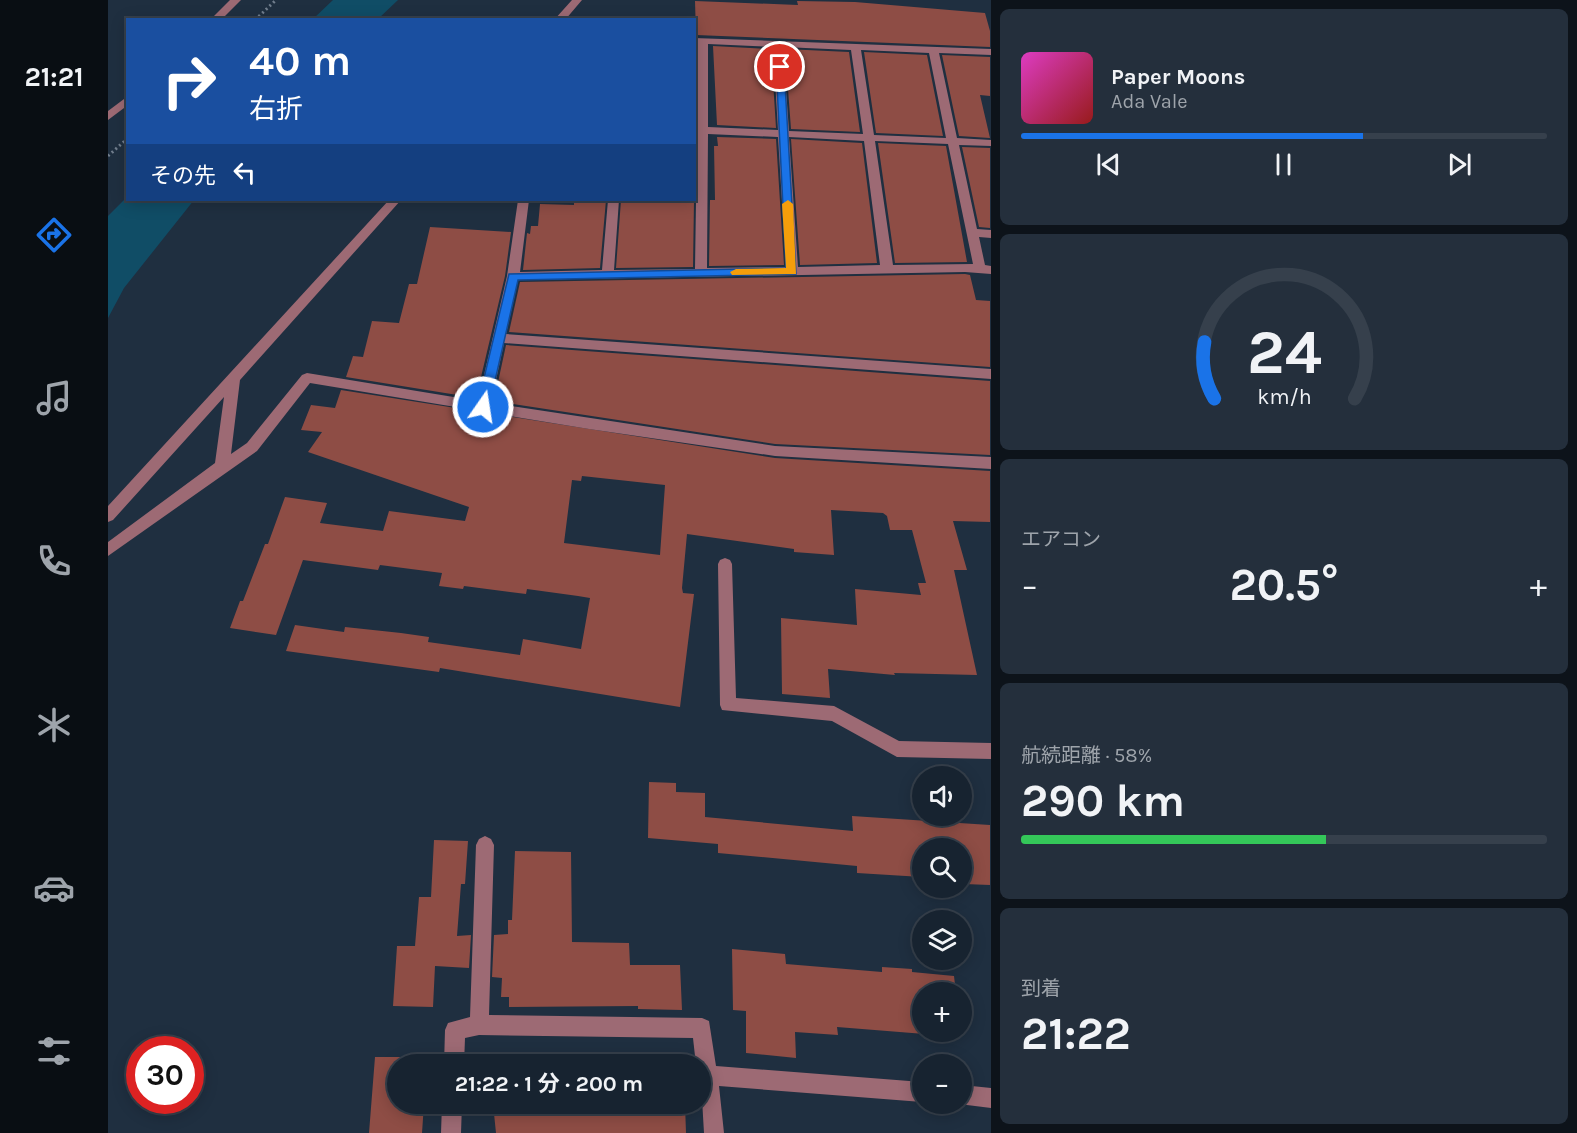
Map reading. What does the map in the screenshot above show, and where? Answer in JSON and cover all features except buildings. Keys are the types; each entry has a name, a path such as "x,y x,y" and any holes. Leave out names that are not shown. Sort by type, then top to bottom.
{"street":[{"path":"217,18 236,0"},
{"path":"561,18 577,0"},
{"path":"701,273 699,41 990,52"},
{"path":"778,44 792,271"},
{"path":"856,47 887,269"},
{"path":"513,276 985,269 972,233 933,50"},
{"path":"108,117 126,101"},
{"path":"698,130 990,143"},
{"path":"108,516 394,201"},
{"path":"483,407 513,276 523,201"},
{"path":"608,275 613,201"},
{"path":"972,233 990,234"},
{"path":"499,338 990,374"},
{"path":"108,550 222,466 252,447 307,378 776,451 990,463"},
{"path":"222,466 233,380"},
{"path":"726,564 728,705 834,714 897,749 990,751"},
{"path":"479,1025 485,845"},
{"path":"454,1054 455,1030 479,1025 702,1028 705,1054"},
{"path":"711,1075 912,1091"},
{"path":"972,1096 990,1098"},
{"path":"711,1104 714,1133"},
{"path":"451,1133 452,1114"}],"path":[{"path":"257,18 276,0"},
{"path":"108,156 126,140"}],"water":[{"path":"333,0 398,0 379,18 314,18"},
{"path":"126,198 126,201 193,201 124,288 108,318 108,216"}],"slow traffic":[{"path":"736,272 792,271 788,204"}],"route":[{"path":"483,407 513,276 792,271 780,67"}]}
